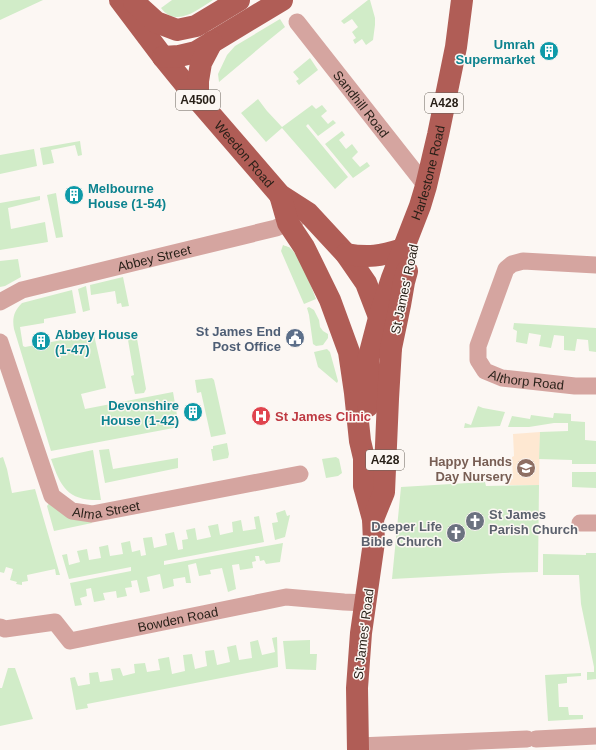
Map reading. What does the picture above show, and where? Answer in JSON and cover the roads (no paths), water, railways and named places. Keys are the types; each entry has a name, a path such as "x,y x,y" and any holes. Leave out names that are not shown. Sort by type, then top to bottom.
{"main road":[{"name":"Weedon Road","path":"120,0 198,100 280,195 308,213 346,254 366,284 379,318"},
{"path":"132,0 156,22 177,30 196,26 239,0"},
{"path":"163,57 179,56 196,52 282,0"},
{"name":"Harlestone Road","path":"402,249 423,196 438,135 456,47 462,0"},
{"path":"198,100 198,81 201,63 212,42"},
{"name":"Weedon Road","path":"280,195 288,223 304,247 330,300 349,352"},
{"name":"St James' Road","path":"373,519 384,492 391,348 404,282 413,250 423,196"},
{"path":"346,254 368,257 386,254 402,249"},
{"name":"A428","path":"379,318 402,249"},
{"name":"St James' Road","path":"379,318 391,348"},
{"name":"St James' Road","path":"364,458 368,445 368,360 379,318"},
{"name":"St James' Road","path":"349,352 360,440 364,458 364,486 373,519 374,542 361,633 357,688 358,748"}],"street":[{"name":"Sandhill Road","path":"297,22 423,196"},
{"name":"Abbey Street","path":"0,302 22,290 276,228 308,213"},
{"name":"Althorp Road","path":"596,265 523,261 512,264 506,269 478,346 478,360 485,371 502,378 574,386 596,386"},
{"name":"Alma Street","path":"0,342 52,496 72,511 92,514 300,474"},
{"name":"Bowden Road","path":"0,628 5,629 55,622 70,641 286,597 366,603"},
{"path":"358,748 596,736"}],"place":[{"name":"Umrah Supermarket","path":"549,51"},
{"name":"Melbourne House (1-54)","path":"74,195"},
{"name":"St James End Post Office","path":"295,338"},
{"name":"Abbey House (1-47)","path":"41,341"},
{"name":"Devonshire House (1-42)","path":"193,412"},
{"name":"St James Clinic","path":"261,416"},
{"name":"Happy Hands Day Nursery","path":"526,468"},
{"name":"St James Parish Church","path":"475,521"},
{"name":"Deeper Life Bible Church","path":"456,533"}]}
